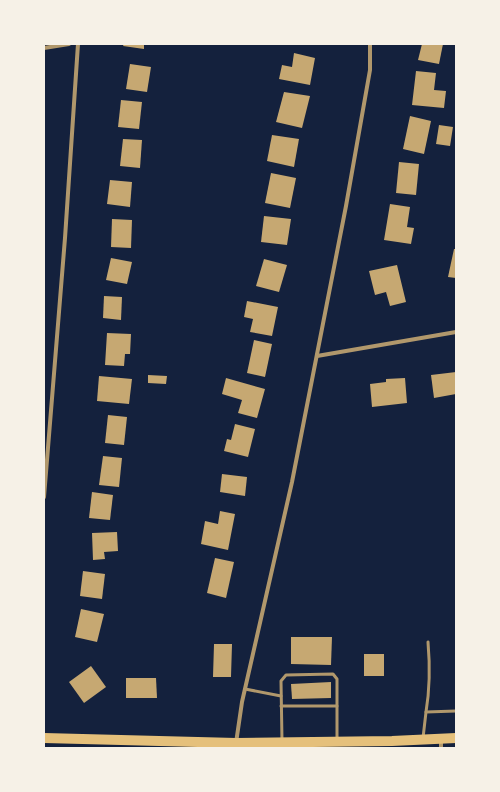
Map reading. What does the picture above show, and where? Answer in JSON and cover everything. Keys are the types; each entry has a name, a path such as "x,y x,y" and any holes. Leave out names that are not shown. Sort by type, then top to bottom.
{"main road":[{"path":"44,738 236,745 282,742 422,740 441,744 456,738"}],"street":[{"path":"44,48 69,44"},
{"path":"44,497 65,238 78,44"},
{"path":"236,745 242,702 292,482 345,213 370,70 370,44"},
{"path":"317,356 456,332"}],"lane":[{"path":"422,740 429,694 430,664 428,642"},
{"path":"282,742 281,681 286,675 332,674 337,679 337,742"},
{"path":"245,689 281,696"},
{"path":"281,706 337,706"},
{"path":"426,712 456,711"}],"building":[{"path":"124,44 144,44 144,49 123,46"},
{"path":"422,44 443,44 439,64 418,60"},
{"path":"294,53 315,58 310,85 279,79 282,65 292,67"},
{"path":"130,64 151,67 147,92 126,89"},
{"path":"416,71 436,73 434,90 446,91 444,108 412,105"},
{"path":"284,92 310,96 302,128 276,122"},
{"path":"121,100 142,102 139,129 118,127"},
{"path":"410,116 431,121 424,154 403,149"},
{"path":"439,125 453,127 450,146 436,144"},
{"path":"272,135 299,139 294,167 267,161"},
{"path":"123,139 142,140 140,168 120,166"},
{"path":"399,162 419,164 416,195 396,193"},
{"path":"271,173 296,178 290,208 265,203"},
{"path":"110,180 132,182 130,207 107,204"},
{"path":"390,204 410,207 407,227 414,228 411,244 384,240"},
{"path":"264,216 291,219 287,245 261,242"},
{"path":"112,219 132,220 131,248 111,247"},
{"path":"454,249 456,249 456,278 448,277"},
{"path":"111,258 132,262 127,284 106,280"},
{"path":"264,259 287,265 279,292 256,286"},
{"path":"397,265 406,302 390,306 386,292 375,295 369,271"},
{"path":"104,296 122,297 121,320 103,318"},
{"path":"247,301 278,307 272,336 250,332 253,319 244,317"},
{"path":"107,333 131,334 130,354 125,354 124,366 105,365"},
{"path":"254,340 272,344 265,377 247,373"},
{"path":"456,372 456,394 434,398 431,375"},
{"path":"148,375 167,376 166,384 148,383"},
{"path":"99,376 132,379 129,404 97,401"},
{"path":"226,378 265,389 257,418 238,413 242,400 222,394"},
{"path":"405,378 407,403 372,407 370,384 386,382 386,379"},
{"path":"108,415 127,417 124,445 105,443"},
{"path":"235,424 255,429 248,457 224,451 227,439 231,440"},
{"path":"103,456 122,458 119,487 99,485"},
{"path":"222,474 247,477 245,496 220,492"},
{"path":"92,492 113,495 110,520 89,518"},
{"path":"220,511 235,514 228,550 201,544 205,521 218,524"},
{"path":"117,532 118,551 104,552 105,559 93,560 92,533"},
{"path":"215,558 234,562 226,598 207,593"},
{"path":"83,571 105,574 102,599 80,596"},
{"path":"81,609 104,614 97,642 75,637"},
{"path":"291,637 332,637 331,665 291,664"},
{"path":"214,644 232,644 231,677 213,677"},
{"path":"364,654 384,654 384,676 364,676"},
{"path":"91,666 106,687 84,703 69,682"},
{"path":"126,678 156,678 157,698 126,698"},
{"path":"331,682 331,698 292,699 291,684"}]}
